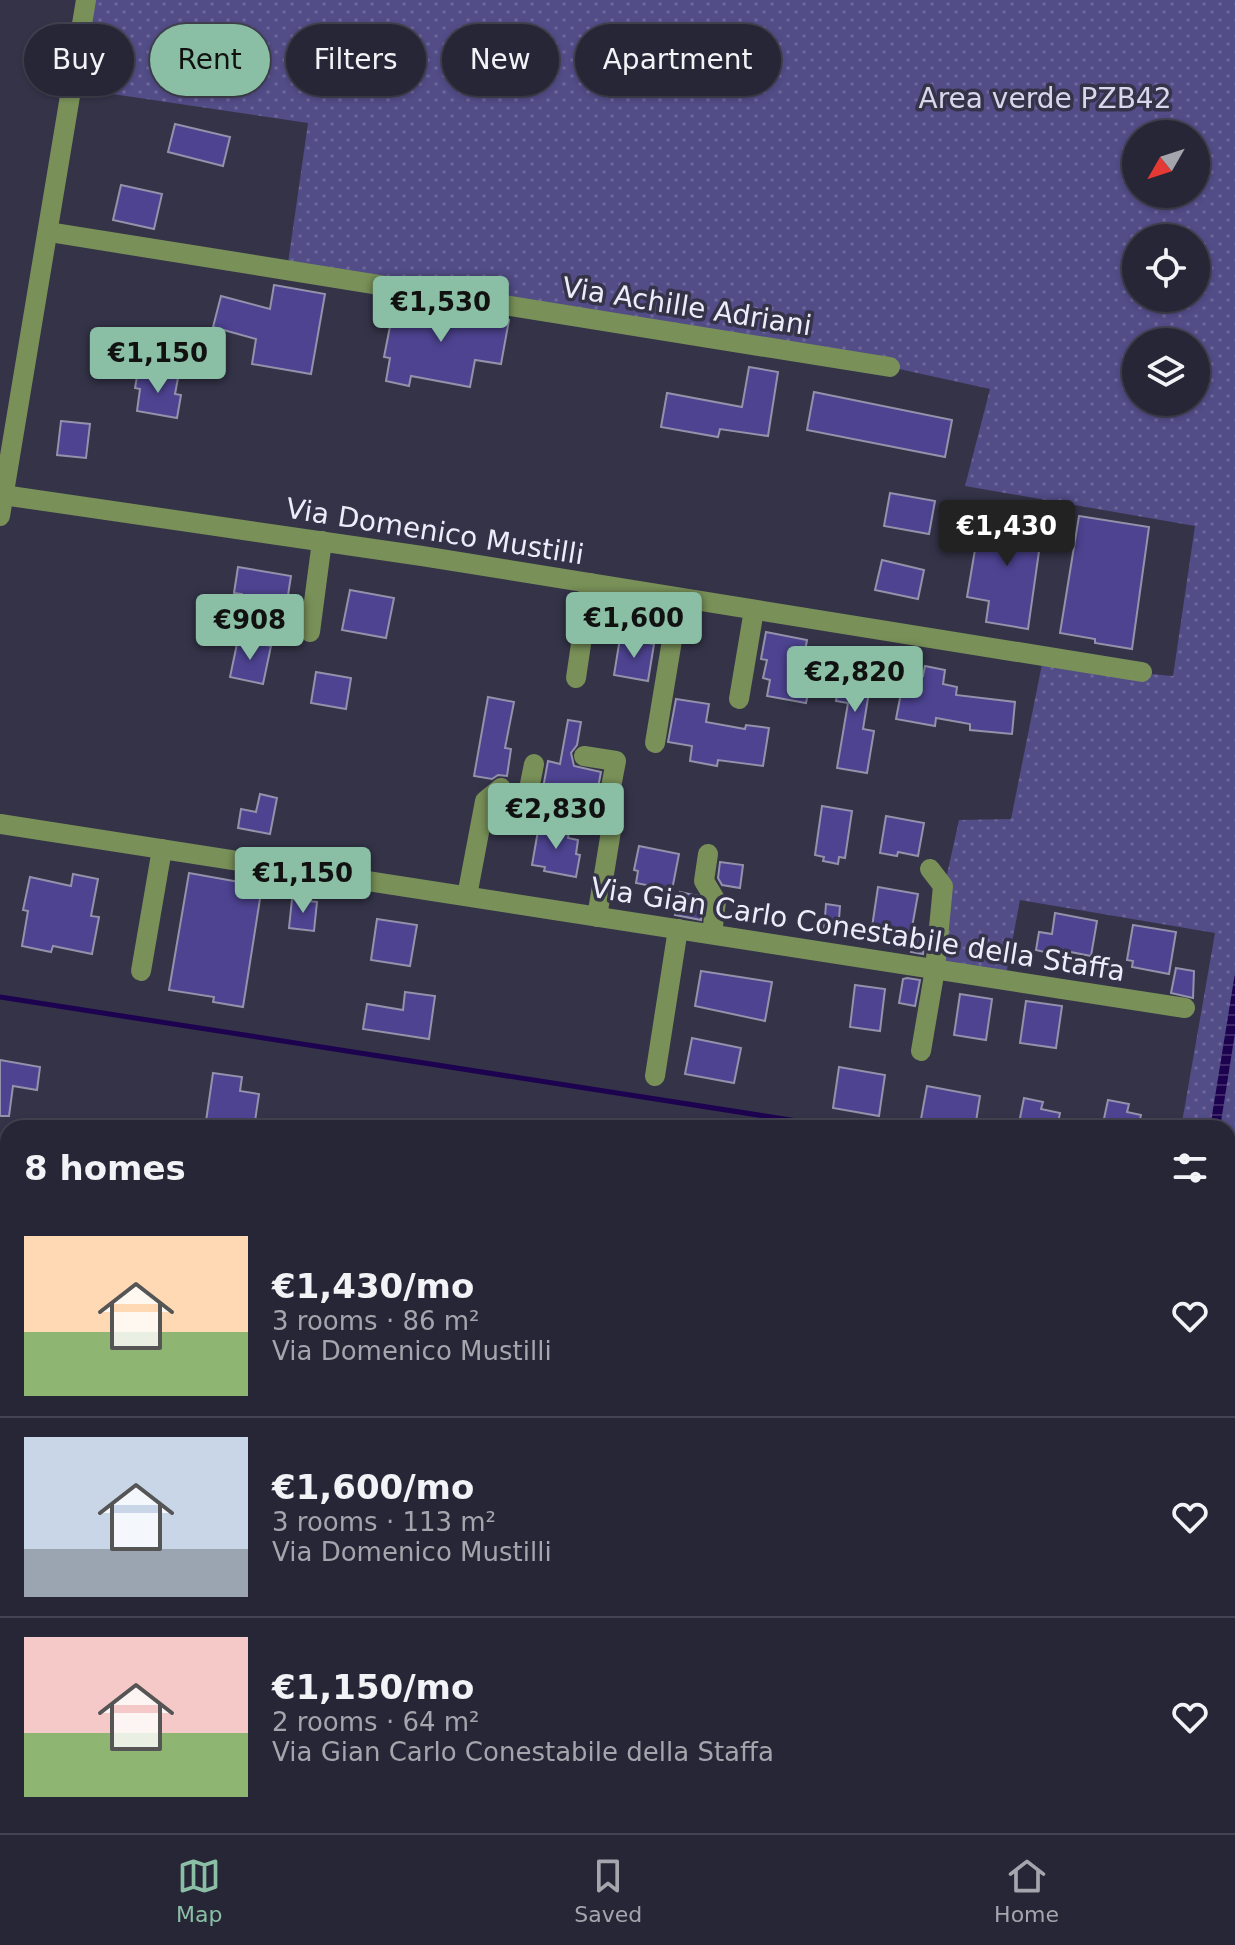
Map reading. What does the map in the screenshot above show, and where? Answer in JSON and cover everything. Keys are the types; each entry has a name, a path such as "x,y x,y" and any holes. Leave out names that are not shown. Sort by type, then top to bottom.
{"street":[{"path":"0,516 86,0"},
{"name":"Via Achille Adriani","path":"49,232 890,367"},
{"name":"Via Domenico Mustilli","path":"3,495 322,541 1142,672"},
{"path":"310,632 322,541"},
{"path":"576,678 590,583"},
{"path":"655,743 679,598"},
{"path":"739,699 754,610"},
{"path":"584,756 616,761 604,824"},
{"path":"534,764 525,809 612,825 597,917"},
{"path":"467,896 485,801 501,788"},
{"name":"Via Gian Carlo Conestabile della Staffa","path":"0,824 1185,1008"},
{"path":"141,971 162,849"},
{"path":"708,854 704,877 716,901 712,934"},
{"path":"921,1051 935,969 943,886 930,869"},
{"path":"655,1076 678,929"}],"green space":[{"name":"Area verde PZB42","path":"86,0 1235,0 1235,1120 1182,1120 1215,933 1020,900 1005,980 935,969 942,897 959,820 1011,819 1042,664 1173,676 1195,526 965,486 990,389 890,367 287,270 308,123 126,96 134,96 134,24 82,24"}],"shaded area":[{"path":"1235,973 1235,1033 1221,1120 1211,1120"}],"building":[{"path":"175,124 230,137 223,166 168,152"},
{"path":"121,185 162,194 154,229 113,220"},
{"path":"274,285 325,294 311,374 252,364 256,339 213,327 221,296 270,309"},
{"path":"395,301 509,320 501,364 475,360 470,387 411,376 409,386 386,381 390,358 384,357"},
{"path":"749,367 778,372 768,436 720,429 718,437 661,427 667,393 742,407"},
{"path":"138,371 178,378 175,394 181,395 177,418 137,411 140,389 135,388"},
{"path":"814,392 952,420 945,457 807,430"},
{"path":"61,421 90,424 86,458 57,455"},
{"path":"890,493 935,501 929,534 884,526"},
{"path":"1004,509 1044,516 1028,629 986,622 989,601 967,597 979,526 1001,530"},
{"path":"1079,516 1149,527 1132,649 1060,633"},
{"path":"882,560 924,570 918,599 875,590"},
{"path":"238,567 291,576 286,608 241,600 242,594 234,593"},
{"path":"350,590 394,598 386,638 342,630"},
{"path":"766,632 807,640 803,662 807,662 804,683 810,684 806,703 767,696 770,680 763,678 767,660 761,659"},
{"path":"620,638 654,644 648,681 614,675"},
{"path":"238,639 271,646 263,684 230,677"},
{"path":"844,656 874,661 863,729 874,731 867,773 837,768 848,703 836,701"},
{"path":"925,666 945,670 943,684 957,687 956,695 1015,702 1012,734 970,730 970,724 936,718 935,726 896,719 905,672 923,676"},
{"path":"316,672 351,678 346,709 311,703"},
{"path":"488,697 514,702 505,748 511,749 507,776 498,775 492,779 474,776"},
{"path":"676,699 709,704 706,722 745,729 746,725 769,728 763,766 718,760 717,766 690,761 692,746 668,742"},
{"path":"568,720 581,722 577,745 571,753 574,766 601,772 594,808 541,799 548,761 560,764"},
{"path":"260,794 277,798 270,834 238,828 241,809 256,812"},
{"path":"822,806 852,811 845,858 839,857 838,864 823,861 824,857 815,855"},
{"path":"886,816 924,823 918,856 898,852 897,856 880,853"},
{"path":"539,825 569,830 568,838 578,840 576,854 580,855 576,877 544,871 545,867 532,865"},
{"path":"639,846 679,854 672,890 636,883 638,871 634,870"},
{"path":"720,862 743,865 740,888 722,885 718,878"},
{"path":"189,873 262,886 243,1007 213,1002 214,997 169,990"},
{"path":"73,874 98,879 91,916 99,917 92,954 53,946 51,952 22,946 28,911 23,910 30,877 71,886"},
{"path":"878,887 918,894 911,933 872,927"},
{"path":"680,892 698,896 703,904 701,920 675,915"},
{"path":"292,899 317,902 314,931 289,928"},
{"path":"826,904 840,906 838,931 824,930"},
{"path":"1055,913 1097,921 1091,956 1050,948 1049,953 1036,950 1039,932 1052,934"},
{"path":"377,919 417,925 410,966 371,960"},
{"path":"1133,925 1176,932 1169,974 1132,967 1133,961 1127,960"},
{"path":"914,933 925,935 923,954 911,952"},
{"path":"1176,968 1194,971 1193,998 1171,993"},
{"path":"701,971 772,982 765,1021 695,1006"},
{"path":"903,979 920,980 915,1006 899,1003"},
{"path":"855,985 885,989 880,1031 850,1027"},
{"path":"405,992 435,996 429,1039 363,1029 367,1004 403,1010"},
{"path":"960,994 992,999 986,1040 954,1035"},
{"path":"1026,1001 1062,1006 1056,1048 1020,1043"},
{"path":"692,1038 741,1048 734,1083 685,1074"},
{"path":"0,1060 40,1067 37,1090 13,1086 9,1116 0,1116"},
{"path":"839,1067 885,1075 879,1116 833,1108"},
{"path":"213,1073 242,1077 240,1091 259,1094 255,1120 206,1120"},
{"path":"927,1086 980,1096 976,1120 921,1119"},
{"path":"1024,1098 1043,1102 1041,1109 1060,1113 1059,1120 1020,1120"},
{"path":"1108,1100 1129,1104 1127,1112 1141,1115 1140,1120 1104,1120"}],"waterway":[{"path":"0,997 791,1120"}]}
